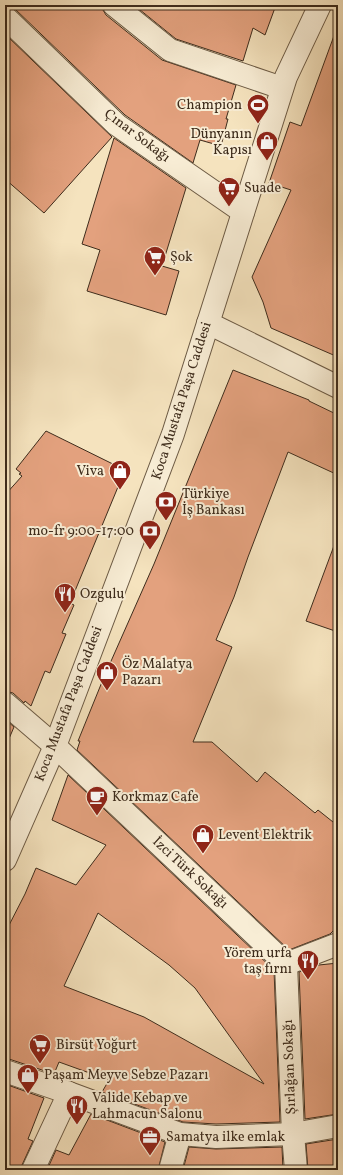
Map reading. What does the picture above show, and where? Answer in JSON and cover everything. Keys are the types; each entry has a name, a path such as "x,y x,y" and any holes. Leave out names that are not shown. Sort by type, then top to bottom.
{"street":[{"path":"114,5 170,50 282,88"},
{"name":"Koca Mustafa Paşa Caddesi","path":"5,860 55,746 173,434 282,88 320,5"},
{"name":"Çınar Sokağı","path":"5,17 117,125 243,212"},
{"path":"208,323 338,387"},
{"name":"İzci Türk Sokağı","path":"5,702 55,746 286,964"},
{"path":"286,964 338,944"},
{"path":"286,964 338,955"},
{"name":"Şırlağan Sokağı","path":"286,964 293,1134 296,1170"},
{"path":"5,1071 180,1134 216,1137 293,1134 338,1126"},
{"path":"33,1170 69,1093"},
{"path":"170,1170 180,1134"}],"building":[{"path":"8,5 102,5 106,15 162,60 236,85 226,119 228,119 221,146 200,140 193,163 125,115 14,8"},
{"path":"134,5 276,5 265,35 253,28 243,61 176,39"},
{"path":"335,33 338,33 338,357 271,328 263,302 252,277 291,190 269,183 290,122 301,126"},
{"path":"5,34 112,137 44,213 5,179"},
{"path":"114,138 186,188 162,266 179,271 166,315 87,291 100,250 82,244"},
{"path":"233,370 309,400 338,415 338,475 288,452 234,597 216,640 232,647 193,742 212,742 257,782 265,772 315,813 318,810 338,826 338,926 330,934 289,950 77,750 80,741 78,741 104,677 154,564"},
{"path":"46,431 125,470 70,603 74,605 62,633 66,634 50,673 45,671 31,706 25,701 24,703 13,693 5,691 5,495 22,476 16,469"},
{"path":"335,543 338,543 338,632 306,621"},
{"path":"5,719 14,727 5,748"},
{"path":"68,775 274,970 280,1122 216,1124 183,1122 102,1092 109,1080 59,1062 54,1074 5,1059 5,933 25,894 36,868 76,885 106,845 52,820","holes":["98,913 169,965 195,988 264,1084 144,1017 64,986"]},
{"path":"338,963 338,1114 305,1119 299,972 319,965"},
{"path":"5,1084 44,1098 28,1139 33,1141 21,1170 5,1170"},
{"path":"91,1114 165,1142 158,1170 47,1170 56,1150 69,1155"},
{"path":"338,1139 338,1170 308,1170 306,1144"},
{"path":"189,1147 216,1149 282,1147 283,1170 183,1170"}],"place":[{"name":"Champion","path":"258,124"},
{"name":"Dünyanın Kapısı","path":"267,162"},
{"name":"Suade","path":"229,208"},
{"name":"Şok","path":"155,276"},
{"name":"Viva","path":"120,490"},
{"name":"Türkiye İş Bankası","path":"166,522"},
{"name":"mo-fr 9:00-17:00","path":"150,550"},
{"name":"Ozgulu","path":"65,614"},
{"name":"Öz Malatya Pazarı","path":"107,692"},
{"name":"Korkmaz Cafe","path":"97,816"},
{"name":"Levent Elektrik","path":"203,854"},
{"name":"Yörem urfa taş fırnı","path":"308,980"},
{"name":"Birsüt Yoğurt","path":"40,1064"},
{"name":"Paşam Meyve Sebze Pazarı","path":"28,1094"},
{"name":"Valide Kebap ve Lahmacun Salonu","path":"77,1126"},
{"name":"Samatya ilke emlak","path":"150,1156"}]}
